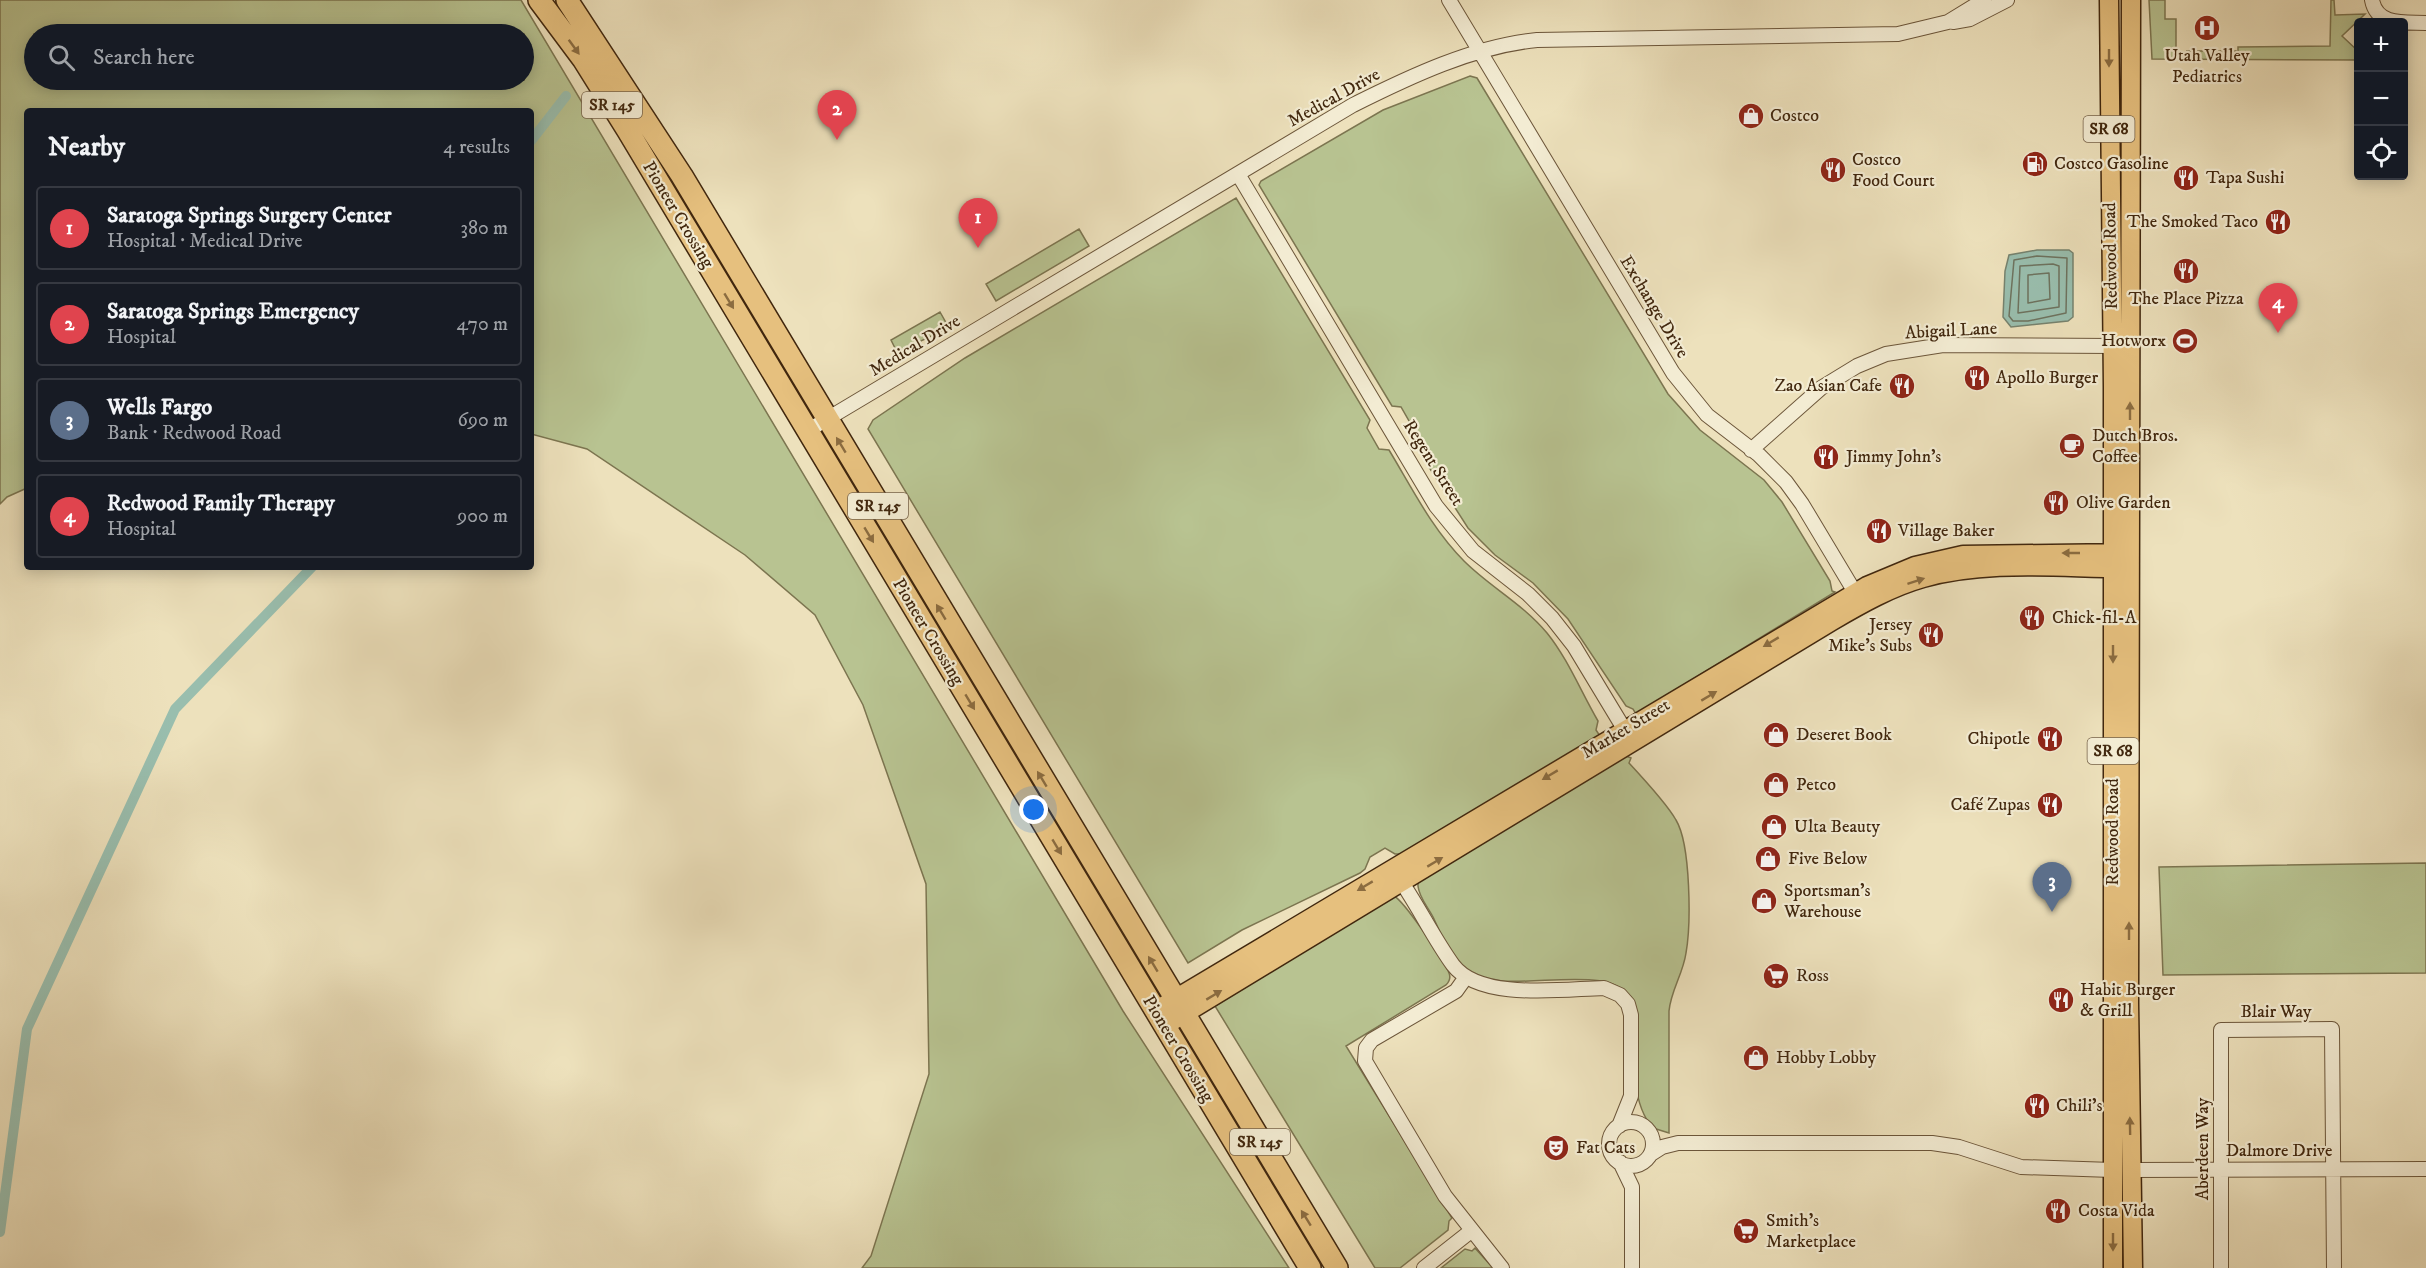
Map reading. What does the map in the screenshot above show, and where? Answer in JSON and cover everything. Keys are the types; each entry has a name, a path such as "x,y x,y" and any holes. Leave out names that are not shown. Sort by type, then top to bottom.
{"highway":[{"name":"Pioneer Crossing","path":"539,0 606,94 1310,1268"},
{"name":"Pioneer Crossing","path":"567,0 665,149 1337,1268"}],"main road":[{"name":"Redwood Road","path":"2109,0 2113,346 2122,561 2133,1268"},
{"name":"Redwood Road","path":"2113,1268 2112,1170 2131,0"},
{"name":"Market Street","path":"1160,1019 1628,736 1915,566 1962,555 2122,561"}],"street":[{"name":"Exchange Drive","path":"1449,0 1673,373 1707,415 1773,468 1794,492 1859,598"},
{"name":"Medical Drive","path":"1948,22 1984,0"},
{"name":"Medical Drive","path":"807,431 1371,96 1481,53 1515,43 1548,39 1883,36 1970,19 2007,0"},
{"path":"2375,7 2391,22 2426,23"},
{"name":"Regent Street","path":"1238,174 1436,506 1473,550 1528,594 1552,618 1574,646 1628,736"},
{"name":"Abigail Lane","path":"1751,450 1834,379 1886,354 1943,345 2113,346"},
{"path":"1397,875 1453,965 1466,977 1496,989 1604,988 1620,995 1628,1004 1631,1015 1631,1096 1609,1144 1612,1155 1620,1162 1629,1176 1632,1193 1632,1268"},
{"path":"1466,977 1456,991 1372,1040 1365,1057 1366,1066 1435,1180 1471,1231 1502,1268"},
{"name":"Blair Way","path":"2221,1030 2332,1029 2333,1169"},
{"name":"Aberdeen Way","path":"2221,1030 2221,1268"},
{"path":"1631,1096 1653,1142 1648,1156 1636,1175 1632,1193"},
{"path":"1618,1126 1632,1122 1661,1139 1678,1143 1932,1143 1959,1148 2021,1167 2112,1170"},
{"path":"1620,1162 1634,1165 1662,1147 1678,1143"},
{"path":"2333,1169 2334,1268"},
{"name":"Dalmore Drive","path":"2132,1170 2426,1169"},
{"path":"1424,1268 1471,1231"}],"shaded area":[{"path":"0,0 521,0 1123,1011 1289,1268 862,1268 871,1256 929,1074 926,884 863,705 815,615 745,555 587,449 534,435 534,108 24,108 24,489 7,497 0,504"},
{"path":"2149,0 2165,0 2165,19 2176,19 2176,53 2238,51 2238,47 2330,46 2331,0 2334,0 2335,15 2365,14 2361,18 2354,18 2354,25 2342,36 2354,47 2354,60 2152,59"},
{"path":"1470,76 1477,78 1668,394 1700,430 1764,480 1782,502 1830,581 1832,591 1835,592 1636,714 1633,709 1626,706 1568,619 1533,583 1495,555 1468,528 1411,439 1413,428 1401,407 1392,406 1259,185 1261,181 1383,110"},
{"path":"1236,198 1370,420 1367,428 1379,449 1389,450 1423,508 1453,549 1474,570 1528,613 1555,643 1598,721 1596,730 1600,736 1403,854 1395,854 1385,848 1370,857 1365,869 1360,873 1242,930 1188,963 868,429 873,420 965,358"},
{"path":"1079,229 1089,246 996,301 986,284"},
{"path":"940,312 949,328 897,352 891,340"},
{"path":"1626,756 1631,758 1629,763 1676,820 1685,847 1689,905 1688,940 1669,1011 1669,1133 1653,1128 1639,1102 1634,1068 1634,1003 1623,989 1606,982 1585,979 1513,981 1491,980 1473,974 1460,964 1449,950 1422,899 1418,886 1418,882"},
{"path":"2426,863 2426,973 2163,975 2159,867"},
{"path":"1394,896 1415,919 1446,966 1450,975 1449,980 1446,985 1346,1046 1452,1218 1449,1221 1448,1230 1400,1268 1375,1268 1215,1006"},
{"path":"1475,1248 1493,1268 1441,1268 1465,1249 1472,1251"}],"water":[{"path":"2037,250 2069,250 2073,253 2073,317 2068,321 2011,327 2003,317 2005,271 2009,255"}],"waterway":[{"path":"534,137 566,96"},
{"path":"0,1232 27,1029 175,709 309,570"}],"place":[{"name":"Utah Valley Pediatrics","path":"2207,28"},
{"name":"Costco","path":"1751,116"},
{"name":"Saratoga Springs Emergency","path":"837,140"},
{"name":"Costco Gasoline","path":"2035,164"},
{"name":"Costco Food Court","path":"1833,170"},
{"name":"Tapa Sushi","path":"2186,178"},
{"name":"The Smoked Taco","path":"2278,222"},
{"name":"Saratoga Springs Surgery Center","path":"978,248"},
{"name":"The Place Pizza","path":"2186,271"},
{"name":"Redwood Family Therapy","path":"2278,333"},
{"name":"Hotworx","path":"2185,341"},
{"name":"Apollo Burger","path":"1977,378"},
{"name":"Zao Asian Cafe","path":"1902,386"},
{"name":"Dutch Bros. Coffee","path":"2072,446"},
{"name":"Jimmy John's","path":"1826,457"},
{"name":"Olive Garden","path":"2056,503"},
{"name":"Village Baker","path":"1879,531"},
{"name":"Chick-fil-A","path":"2032,618"},
{"name":"Jersey Mike's Subs","path":"1931,635"},
{"name":"Deseret Book","path":"1776,735"},
{"name":"Chipotle","path":"2050,739"},
{"name":"Petco","path":"1776,785"},
{"name":"Café Zupas","path":"2050,805"},
{"name":"Ulta Beauty","path":"1774,827"},
{"name":"Five Below","path":"1768,859"},
{"name":"Sportsman's Warehouse","path":"1764,901"},
{"name":"Wells Fargo","path":"2052,912"},
{"name":"Ross","path":"1776,976"},
{"name":"Habit Burger & Grill","path":"2061,1000"},
{"name":"Hobby Lobby","path":"1756,1058"},
{"name":"Chili's","path":"2037,1106"},
{"name":"Fat Cats","path":"1556,1148"},
{"name":"Costa Vida","path":"2058,1211"},
{"name":"Smith's Marketplace","path":"1746,1231"}]}
